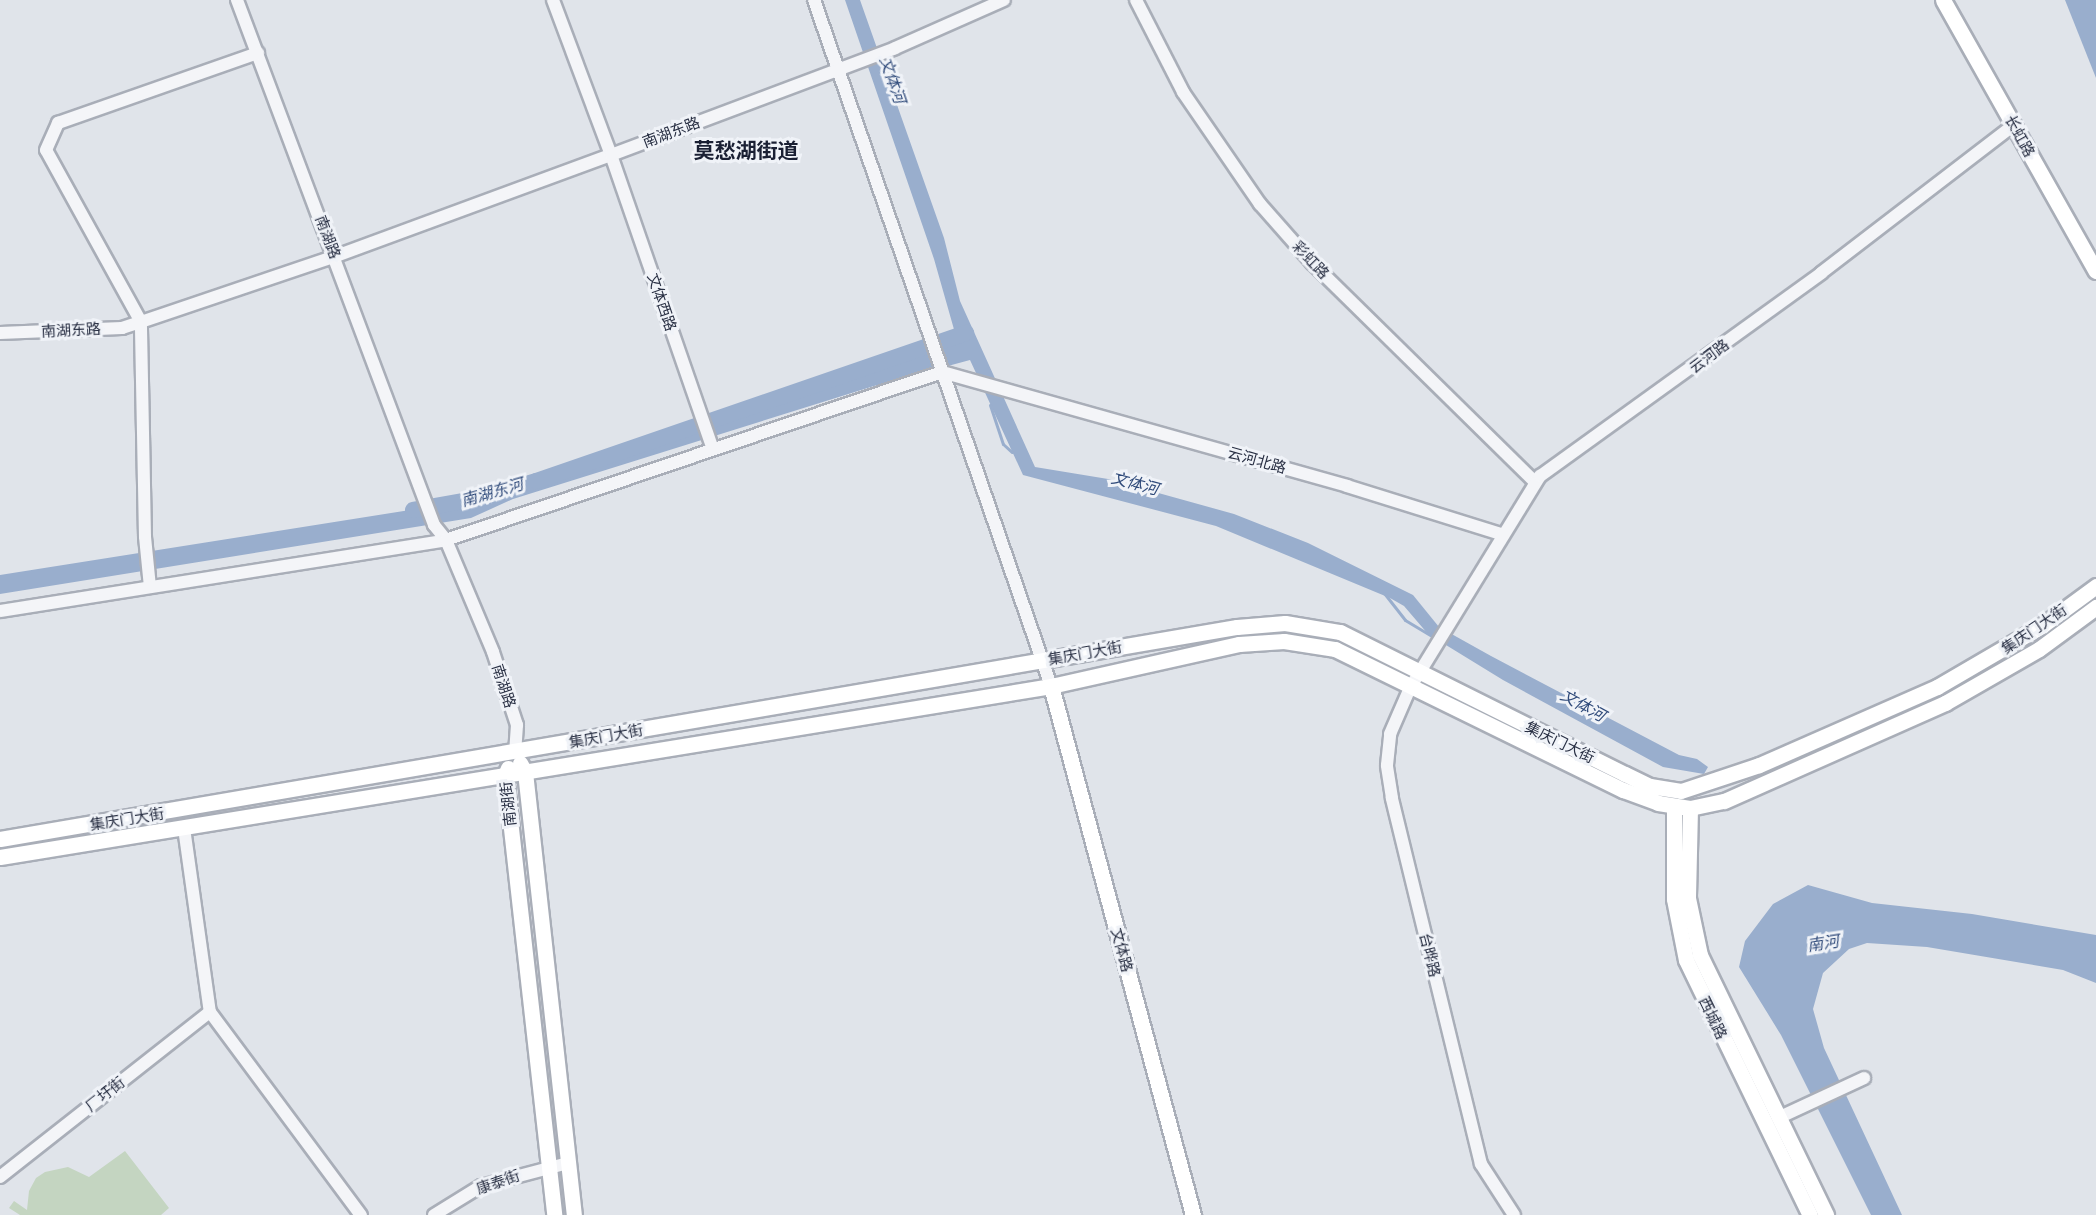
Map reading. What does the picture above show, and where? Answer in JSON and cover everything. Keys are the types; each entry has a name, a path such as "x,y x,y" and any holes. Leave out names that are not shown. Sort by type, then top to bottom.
{"main road":[{"name":"长虹路","path":"1943,0 2096,272"},
{"name":"集庆门大街","path":"0,839 1237,627 1285,623 1340,632 1418,674 1650,786 1681,791 1704,786 1758,765 1937,687 2043,625 2096,586"},
{"name":"集庆门大街","path":"0,857 1051,686 1239,644 1284,641 1335,649 1410,688 1623,790 1674,806 1690,808 1724,801 1945,703 2039,649 2096,607"},
{"name":"文体路","path":"1051,686 1193,1215"},
{"name":"南湖街","path":"515,752 525,772 574,1215"},
{"name":"南湖街","path":"515,752 505,775 554,1215"},
{"name":"西城路","path":"1674,806 1674,899 1686,960 1810,1215"},
{"name":"西城路","path":"1690,808 1688,898 1700,955 1826,1215"}],"street":[{"name":"南湖路","path":"237,0 336,256 434,525 446,540 493,652 517,725 515,752"},
{"name":"文体西路","path":"553,0 611,155 713,450"},
{"path":"814,0 1051,686"},
{"name":"南湖东路","path":"0,333 122,327 141,322 336,256 611,155 895,48 1004,0"},
{"name":"彩虹路","path":"1136,0 1178,83 1260,204 1312,263 1535,482"},
{"path":"150,587 145,537 141,322 46,150 58,123 258,53"},
{"name":"云河路","path":"1430,652 1535,482 1821,273 2014,125"},
{"path":"0,611 446,540 941,370"},
{"name":"云河北路","path":"941,370 1501,534"},
{"name":"台晔路","path":"1430,652 1410,688 1390,734 1387,765 1392,798 1481,1164 1514,1215"},
{"path":"184,828 210,1012 361,1215"},
{"name":"厂圩街","path":"0,1177 210,1012"},
{"path":"1778,1118 1864,1078"},
{"name":"康泰街","path":"434,1215 481,1185 568,1162"}],"green space":[{"path":"125,1151 169,1208 161,1215 20,1215 9,1208 14,1201 27,1210 29,1191 36,1178 45,1172 68,1167 89,1177"}],"water":[{"path":"845,0 860,0 944,238 960,301 1035,467 1108,479 1234,514 1308,543 1413,595 1439,627 1491,656 1679,755 1697,759 1708,767 1704,774 1663,767 1503,680 1428,634 1404,606 1390,598 1216,526 1023,475 970,360 874,386 513,499 471,518 0,594 0,575 492,497 850,373 957,340 934,259"},
{"path":"2065,0 2096,0 2096,78"},
{"name":"南河","path":"1808,885 1872,903 1972,914 2096,935 2096,983 2063,970 1927,947 1867,943 1849,949 1823,973 1813,1009 1824,1048 1902,1215 1871,1215 1781,1035 1739,967 1745,941 1773,904"}],"waterway":[{"name":"南湖东河","path":"413,510 475,499 536,481 966,333"},
{"name":"文体河","path":"990,405 1003,444 1012,452"},
{"name":"文体河","path":"1384,593 1405,620 1437,639"}],"district":[{"name":"莫愁湖街道","path":"746,151"}]}
